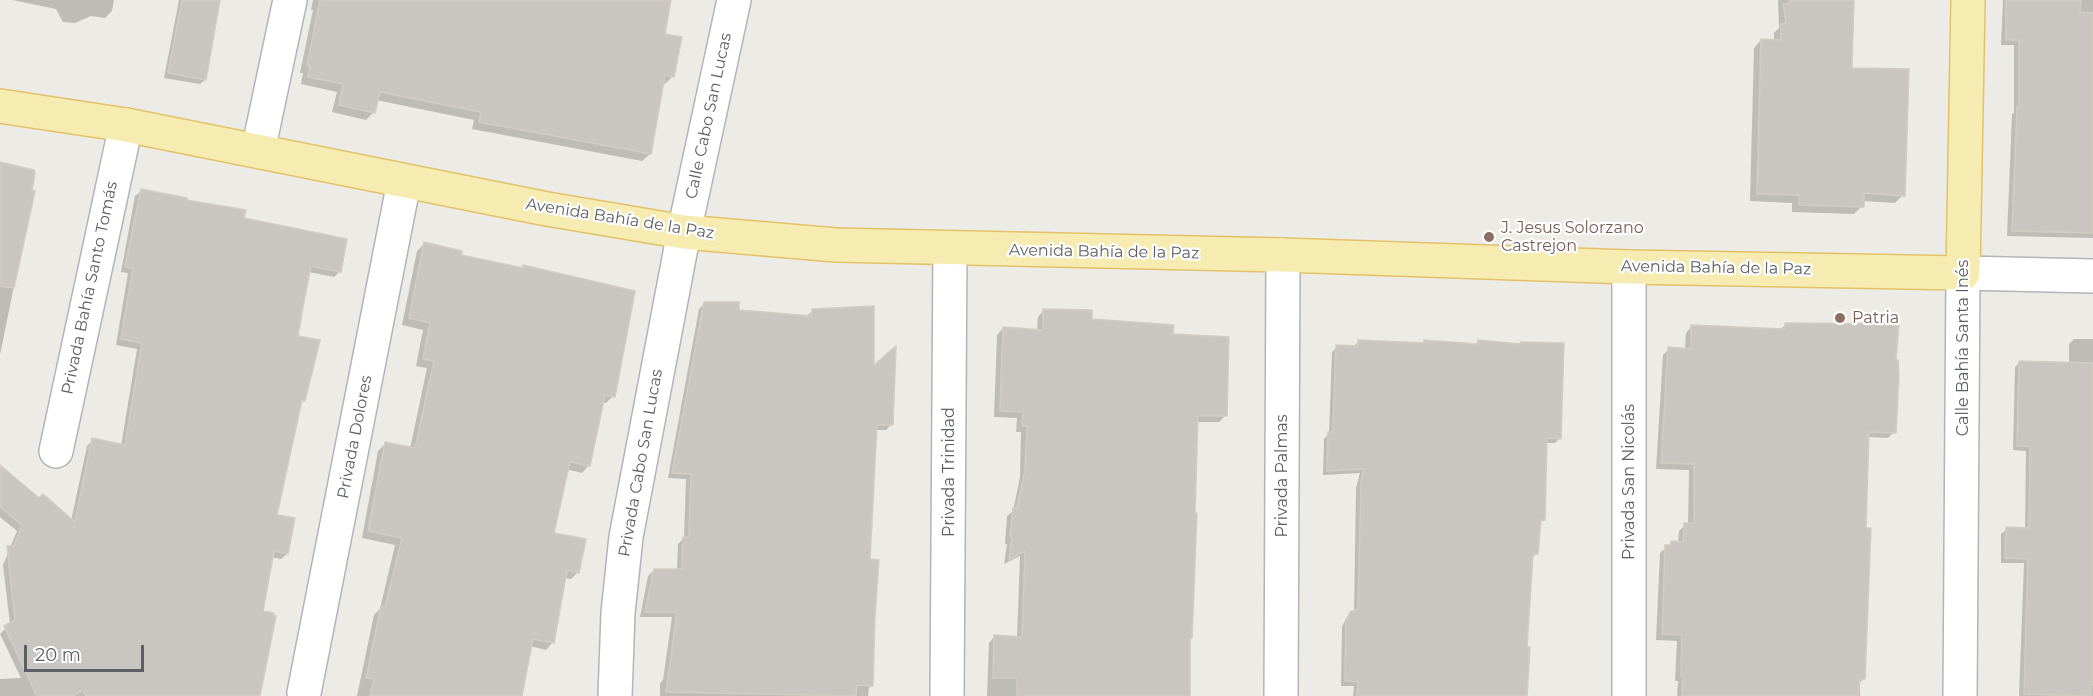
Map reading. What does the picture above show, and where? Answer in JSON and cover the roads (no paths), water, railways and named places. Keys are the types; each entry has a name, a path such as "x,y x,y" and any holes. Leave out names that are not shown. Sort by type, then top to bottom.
{"main road":[{"name":"Calle Bahía Santa Inés","path":"1963,273 1968,0"},
{"name":"Avenida Bahía de la Paz","path":"0,106 126,125 404,182 684,232 836,245 1283,255 1629,267 1963,273"}],"street":[{"path":"258,151 290,0"},
{"name":"Calle Cabo San Lucas","path":"684,232 734,0"},
{"name":"Privada Bahía Santo Tomás","path":"56,451 126,125"},
{"name":"Privada Dolores","path":"304,693 404,182"},
{"name":"Privada Cabo San Lucas","path":"615,696 618,613 626,537 684,232"},
{"name":"Privada Trinidad","path":"947,696 950,249"},
{"name":"Privada Palmas","path":"1281,696 1283,255"},
{"name":"Privada San Nicolás","path":"1629,267 1629,696"},
{"name":"Avenida Bahía de la Paz","path":"1963,273 2093,276"},
{"name":"Calle Bahía Santa Inés","path":"1960,696 1963,273"}],"place":[{"name":"J. Jesus Solorzano Castrejon","path":"1489,237"},
{"name":"Patria","path":"1840,318"}]}
